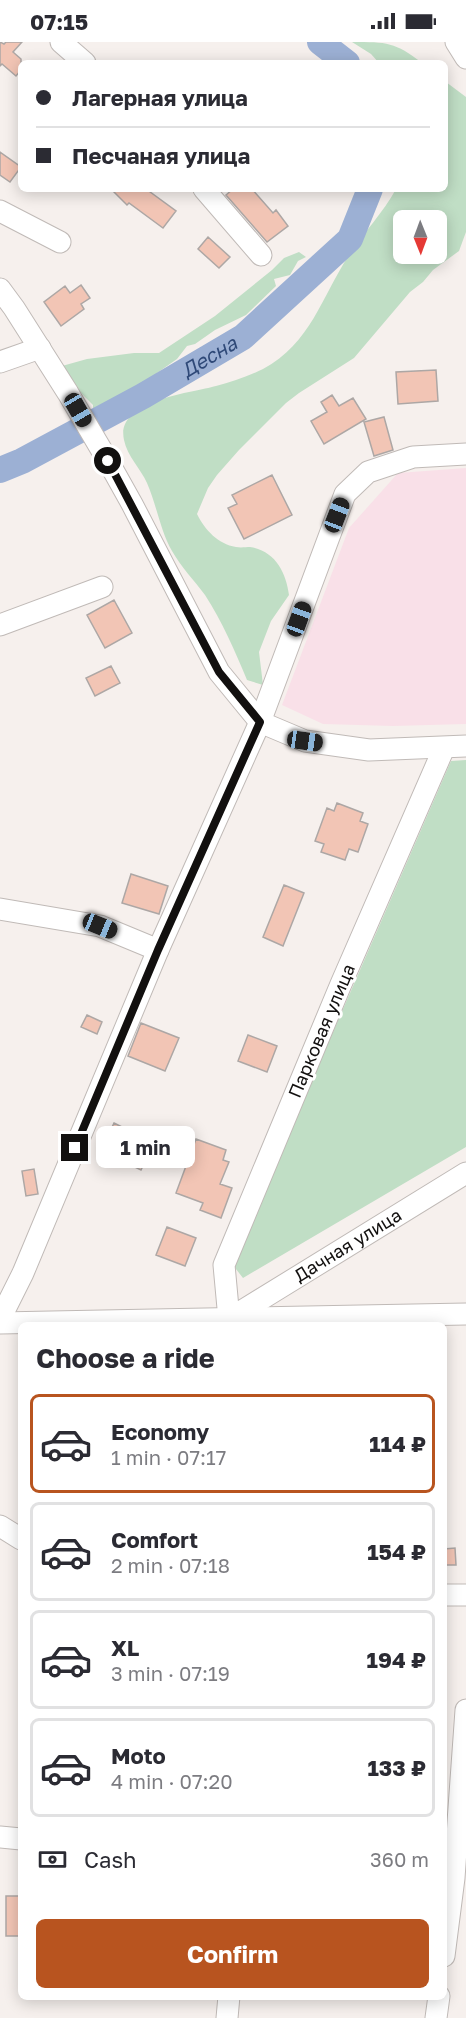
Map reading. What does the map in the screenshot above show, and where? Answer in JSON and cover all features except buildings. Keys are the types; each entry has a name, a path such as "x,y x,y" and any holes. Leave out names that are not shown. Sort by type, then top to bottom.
{"street":[{"path":"62,42 82,60"},
{"path":"456,42 466,58"},
{"path":"207,192 261,255"},
{"path":"0,211 60,242"},
{"path":"0,289 69,393 108,461 219,672 260,722 305,741 369,750 466,746"},
{"path":"0,362 40,348"},
{"path":"466,454 413,457 368,472 345,494 260,722 158,950 23,1273 0,1321 466,1314"},
{"path":"0,625 102,587"},
{"name":"Парковая улица","path":"229,1318 224,1265 341,984 444,748"},
{"path":"0,909 100,926 158,950"},
{"name":"Дачная улица","path":"229,1318 466,1173"},
{"path":"0,1526 18,1537"},
{"path":"447,1595 466,1594"},
{"path":"447,1934 455,1877 466,1710"},
{"path":"0,1837 18,1839"},
{"path":"227,2018 229,2000"},
{"path":"436,2018 438,2000"}],"shaded area":[{"path":"466,468 466,724 393,726 323,724 282,705 349,528 398,473"}],"green space":[{"path":"352,42 390,45 405,51 418,60 376,60"},
{"path":"448,84 466,97 466,232 459,251 447,260 447,210 393,210 393,264 441,264 410,292 354,358 286,403 239,450 208,488 197,514 208,531 223,543 236,547 259,549 273,558 285,578 289,595 271,621 259,652 263,685 247,680 228,636 211,605 172,551 147,483 126,446 124,426 131,416 143,407 174,396 240,379 263,369 279,358 304,333 349,255 394,192 448,192"},
{"path":"299,252 306,257 298,261 290,275 274,279 276,286 246,315 215,330 195,344 187,346 177,359 145,385 93,410 93,405 75,387 62,366 87,359 134,353 159,353 215,316 284,258"},
{"path":"466,760 466,1147 243,1278 232,1264 451,761"}],"waterway":[{"name":"Десна","path":"320,42 343,60"},
{"name":"Десна","path":"0,470 22,461 143,396 243,337 350,239 369,192"}],"route":[{"path":"75,1148 158,950 260,722 219,672 108,461"}]}
